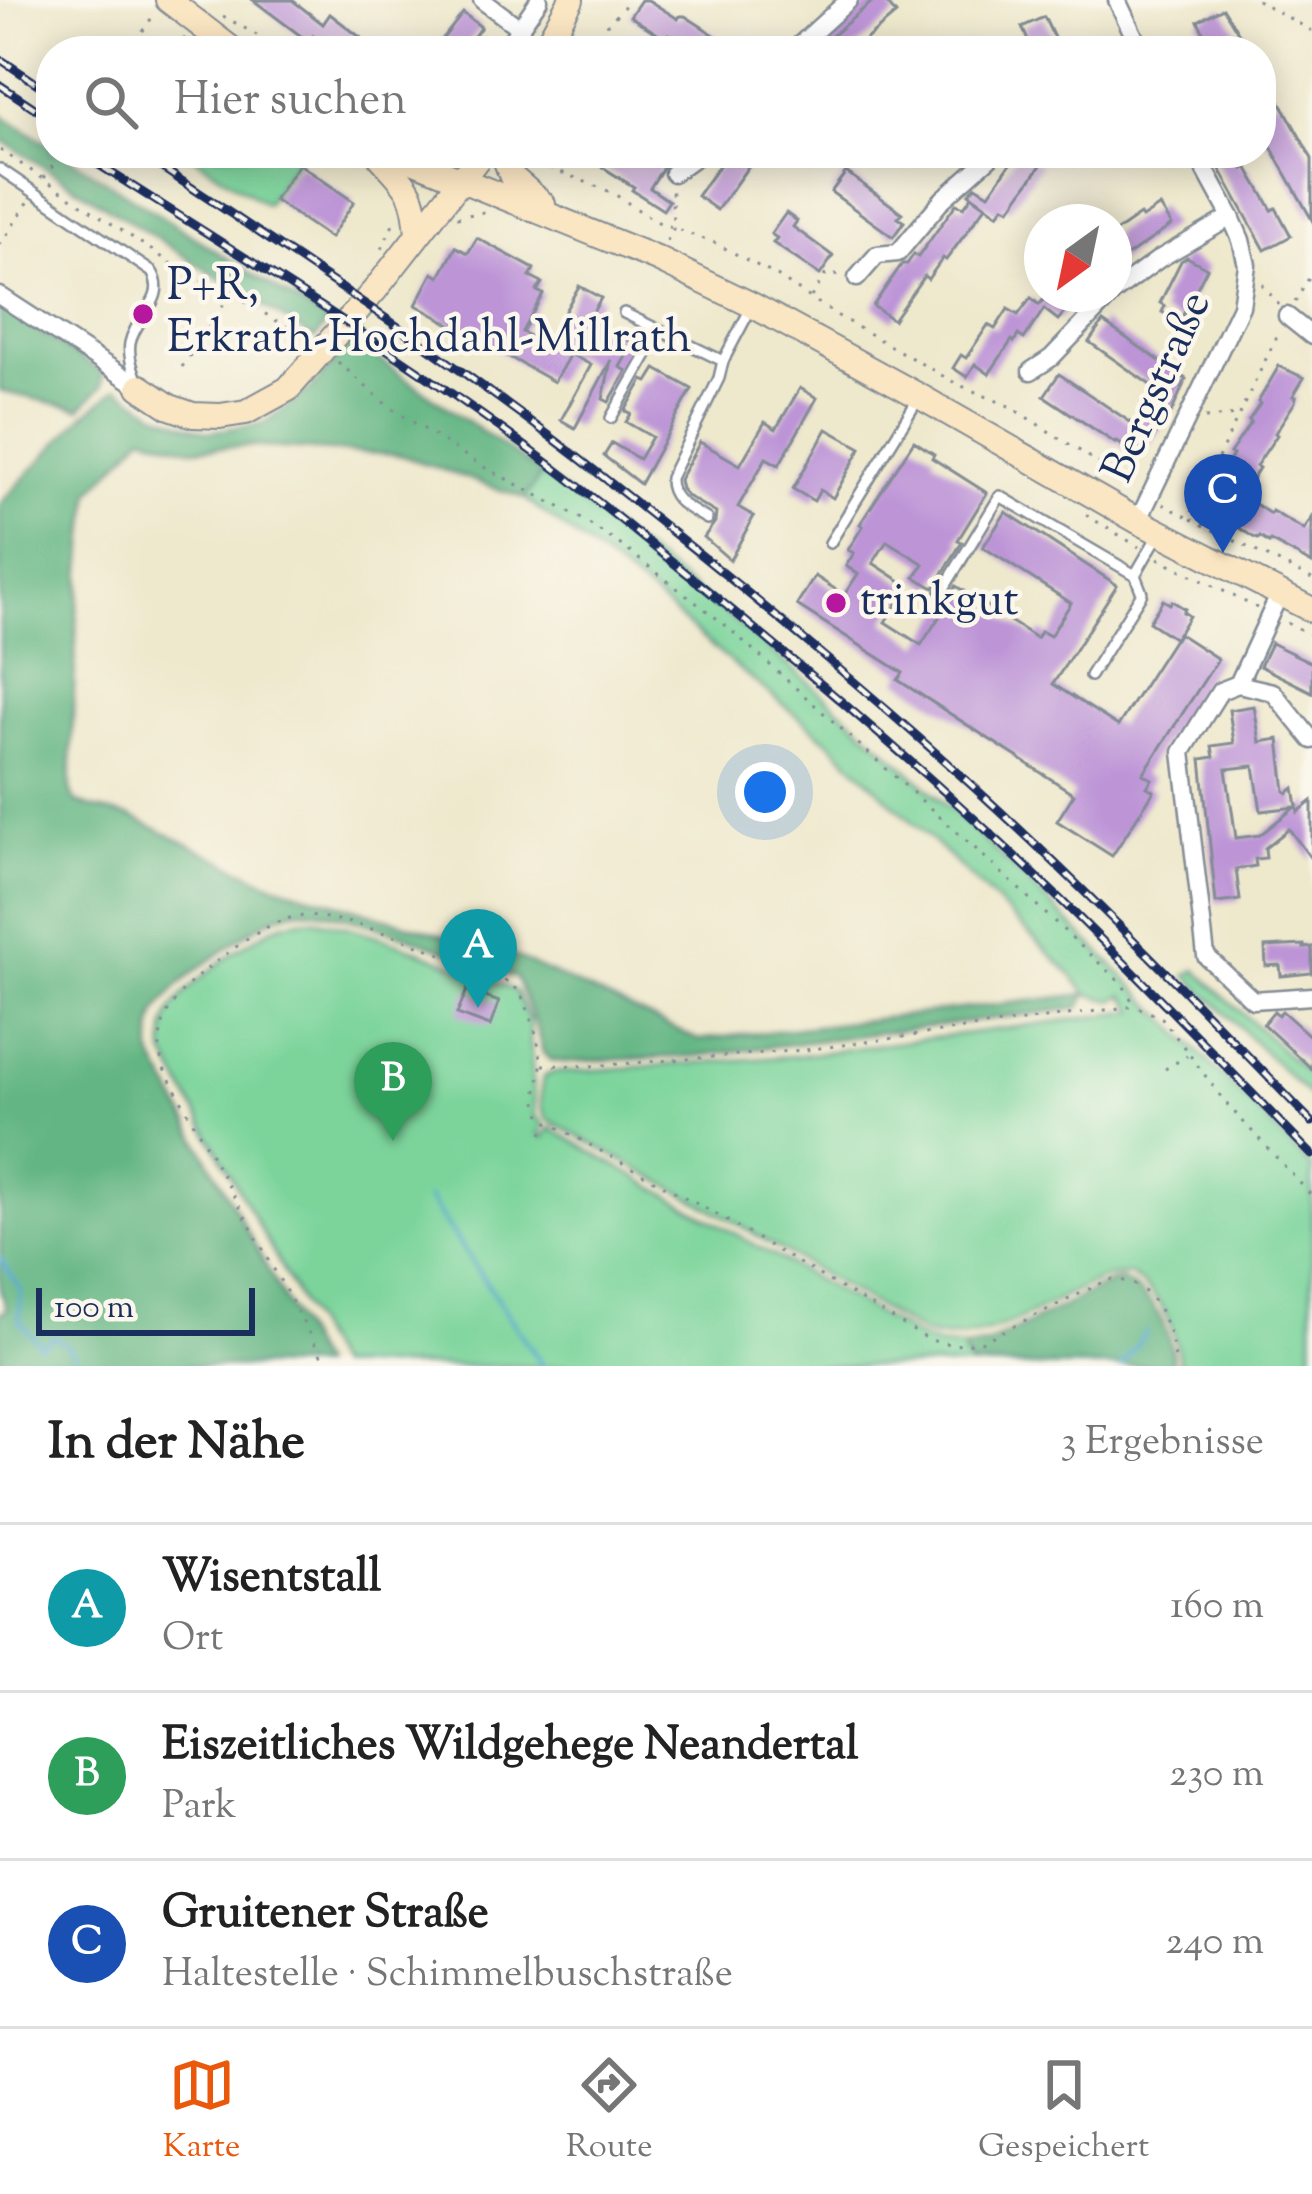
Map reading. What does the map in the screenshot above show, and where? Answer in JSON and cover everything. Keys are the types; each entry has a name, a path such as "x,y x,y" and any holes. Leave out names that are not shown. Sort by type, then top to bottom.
{"main road":[{"path":"552,36 572,0"},
{"path":"162,5 211,36"},
{"path":"390,168 411,192 418,234"},
{"path":"431,168 657,259 752,305 920,396 1148,535 1275,604 1312,610"},
{"path":"140,387 193,416 246,412 289,389 469,168"},
{"path":"508,168 553,215"}],"street":[{"path":"482,0 521,29"},
{"path":"516,36 539,0"},
{"path":"810,36 850,0"},
{"path":"1117,0 1135,36"},
{"path":"673,173 680,168"},
{"path":"857,278 877,255 898,253 943,199 978,168"},
{"name":"Bergstraße","path":"1148,535 1151,496 1241,305 1247,265 1241,240 1204,168"},
{"path":"1132,279 1231,217"},
{"path":"0,296 140,387"},
{"path":"1031,371 1051,358 1095,312"},
{"path":"1287,316 1312,337"},
{"path":"1238,684 1275,604"},
{"path":"1312,740 1273,692 1238,684 1220,691 1182,752 1206,956 1253,1000 1312,996"}],"lane":[{"path":"0,169 152,272 157,280 156,297 129,347 140,387"},
{"path":"707,519 674,497 670,478 752,305"},
{"path":"624,313 723,361"},
{"path":"611,418 661,330"},
{"path":"830,543 920,396"},
{"path":"940,595 1000,496 1135,575 1142,593 1090,676"},
{"path":"1135,575 1148,535"}],"path":[{"path":"596,36 628,0"},
{"path":"1257,0 1312,31"},
{"path":"140,36 162,5"},
{"path":"212,10 258,36"},
{"path":"0,150 189,275 232,294 325,350 388,406 479,466 577,516 618,543 724,624 966,840 1124,985 1136,1006"},
{"path":"44,179 52,168"},
{"path":"553,168 613,193 655,221 715,243 777,276 957,384 1009,406 1189,518 1312,579"},
{"path":"673,173 673,229"},
{"path":"0,245 35,192"},
{"path":"1247,265 1287,316"},
{"path":"1189,518 1312,273"},
{"path":"810,299 826,274"},
{"path":"182,367 232,294"},
{"path":"1187,420 1239,415"},
{"path":"1078,510 1148,535 1275,604 1312,635"},
{"path":"327,1366 163,1067 159,1040 166,1011 195,979 273,924 316,916 388,935 517,989 534,1029 541,1064 536,1102 548,1123 719,1216 929,1340 955,1345 981,1342 1108,1280 1119,1279 1141,1288 1165,1317 1176,1366"},
{"path":"541,1064 592,1066 805,1050 1136,1006 1162,1018 1225,1102 1312,1196"},
{"path":"1165,1070 1188,1055"},
{"path":"542,1134 548,1123"}],"green space":[{"path":"0,114 36,137 36,162 0,139"},
{"path":"46,168 86,168 328,322 315,339"},
{"path":"210,168 291,168 266,205"},
{"path":"0,305 103,373 102,386 80,409 0,391"},
{"path":"353,341 542,474 524,498 400,455 250,446 191,449 144,435 91,492 77,612 70,790 75,801 132,817 267,882 513,956 699,1040 1087,994 1079,1008 697,1056 563,1062 543,1053 516,978 339,916 313,911 282,915 237,940 170,994 154,1022 152,1055 320,1366 0,1366 0,1314 7,1309 0,1289 0,504 84,415 118,388 156,413 207,432 264,423 311,389"},
{"path":"542,474 736,623 909,771 1085,938 1312,1168 1312,1366 1180,1366 1166,1314 1130,1275 1096,1282 982,1333 943,1338 923,1334 724,1216 547,1119 541,1088 543,1078 551,1073 795,1056 1136,1011 1124,995 1113,1001 1087,994 825,738 653,595 524,498"},
{"path":"313,919 390,941 515,991 529,1020 535,1116 544,1124 539,1134 544,1137 550,1128 922,1340 965,1348 973,1366 335,1366 165,1054 166,1025 173,1008 208,972 272,929"},
{"path":"1196,970 1312,1078 1312,1099 1187,975"},
{"path":"1121,1280 1143,1295 1159,1316 1174,1366 973,1366 965,1356 965,1348 986,1345"}],"building":[{"path":"253,0 292,0 323,24 330,14 359,36 301,36"},
{"path":"641,0 648,0 716,36 660,36 630,16"},
{"path":"874,0 884,0 896,14 870,36 832,36"},
{"path":"1223,8 1240,36 1205,36 1198,21"},
{"path":"463,13 481,27 474,36 445,36"},
{"path":"1044,17 1053,36 1026,36 1022,27"},
{"path":"1276,100 1312,159 1312,220 1276,156"},
{"path":"296,168 305,168 354,202 330,238 274,200"},
{"path":"604,168 663,168 650,188 669,201 663,210"},
{"path":"717,168 747,168 717,210 697,196"},
{"path":"1007,168 1039,168 1010,209 1004,206 998,214 969,193 976,186 989,194"},
{"path":"1219,168 1248,168 1272,210 1276,208 1291,236 1265,250"},
{"path":"846,172 902,213 898,218 904,222 893,237 831,192"},
{"path":"972,196 986,206 946,260 928,279 924,276 893,320 873,306 902,264 914,254 918,257 956,204 964,207"},
{"path":"1160,206 1172,225 1132,253 1132,221"},
{"path":"786,213 797,221 793,227 833,256 820,275 773,243 777,238 771,234"},
{"path":"477,238 534,269 530,277 542,283 537,291 543,294 522,332 546,345 579,286 601,298 589,319 633,343 620,367 627,371 609,402 603,399 611,360 575,428 561,420 591,365 570,354 554,382 416,305 433,273 440,277 456,247 468,253"},
{"path":"1187,257 1207,268 1180,321 1162,312 1165,306 1160,303"},
{"path":"1024,307 1024,312 1042,312 1024,339 1018,335 1012,340 989,374 975,364 967,377 953,368 961,355 966,358 988,325 995,329 1008,309 1018,315"},
{"path":"1103,322 1186,379 1172,411 1144,452 1130,443 1126,448 1115,443 1044,396 1059,374 1136,426 1159,391 1089,342"},
{"path":"1279,366 1304,378 1242,495 1304,530 1312,518 1312,564 1227,520 1231,509 1215,494 1230,467 1230,453"},
{"path":"656,369 692,389 640,484 604,456 612,443 639,459 652,437 626,422 631,414 625,411 643,380 648,382"},
{"path":"800,388 817,398 779,465 766,458 738,507 754,516 730,560 704,537 716,513 687,496 679,480 700,442 740,465 765,422 776,429"},
{"path":"827,429 861,448 833,498 820,490 814,501 793,489"},
{"path":"914,441 987,493 934,588 915,577 924,564 887,541 873,563 908,586 885,622 921,645 956,586 1036,638 1041,631 1050,636 1071,603 983,547 1006,512 1117,585 1053,684 1118,726 1178,633 1218,659 1143,774 1152,779 1147,787 1154,791 1112,856 1057,821 1074,794 898,680 903,673 797,605 815,576 844,595 858,574 846,566 854,553 848,550"},
{"path":"1163,600 1185,609 1189,616 1175,639 1149,622"},
{"path":"1271,643 1312,663 1312,692 1260,666"},
{"path":"1254,706 1260,742 1279,739 1285,791 1294,788 1298,812 1312,801 1312,860 1289,829 1265,848 1266,858 1255,859 1256,866 1236,869 1240,900 1216,903 1201,759 1214,757 1212,746 1234,743 1229,710","holes":["1254,766 1261,811 1295,807 1260,835 1236,838 1226,769"]},
{"path":"1265,947 1312,947 1312,973 1281,976 1280,965 1266,966"},
{"path":"467,990 499,1002 490,1026 457,1014"},
{"path":"1274,1011 1278,1015 1282,1011 1312,1038 1312,1069 1263,1024"}],"waterway":[{"path":"428,1198 543,1366"},
{"path":"0,1258 21,1290 19,1320 41,1346 54,1336 69,1347 78,1366"},
{"path":"1121,1366 1146,1332"}],"railway":[{"path":"0,59 36,83"},
{"path":"0,85 36,109"},
{"path":"104,168 434,381 584,490 738,615 1019,860 1312,1155"},
{"path":"162,168 494,395 765,607 1017,827 1312,1122"}],"place":[{"name":"P+R, Erkrath-Hochdahl-Millrath","path":"143,314"},
{"name":"Gruitener Straße","path":"1223,553"},
{"name":"trinkgut","path":"836,603"},
{"name":"Wisentstall","path":"478,1008"},
{"name":"Eiszeitliches Wildgehege Neandertal","path":"393,1141"}]}
